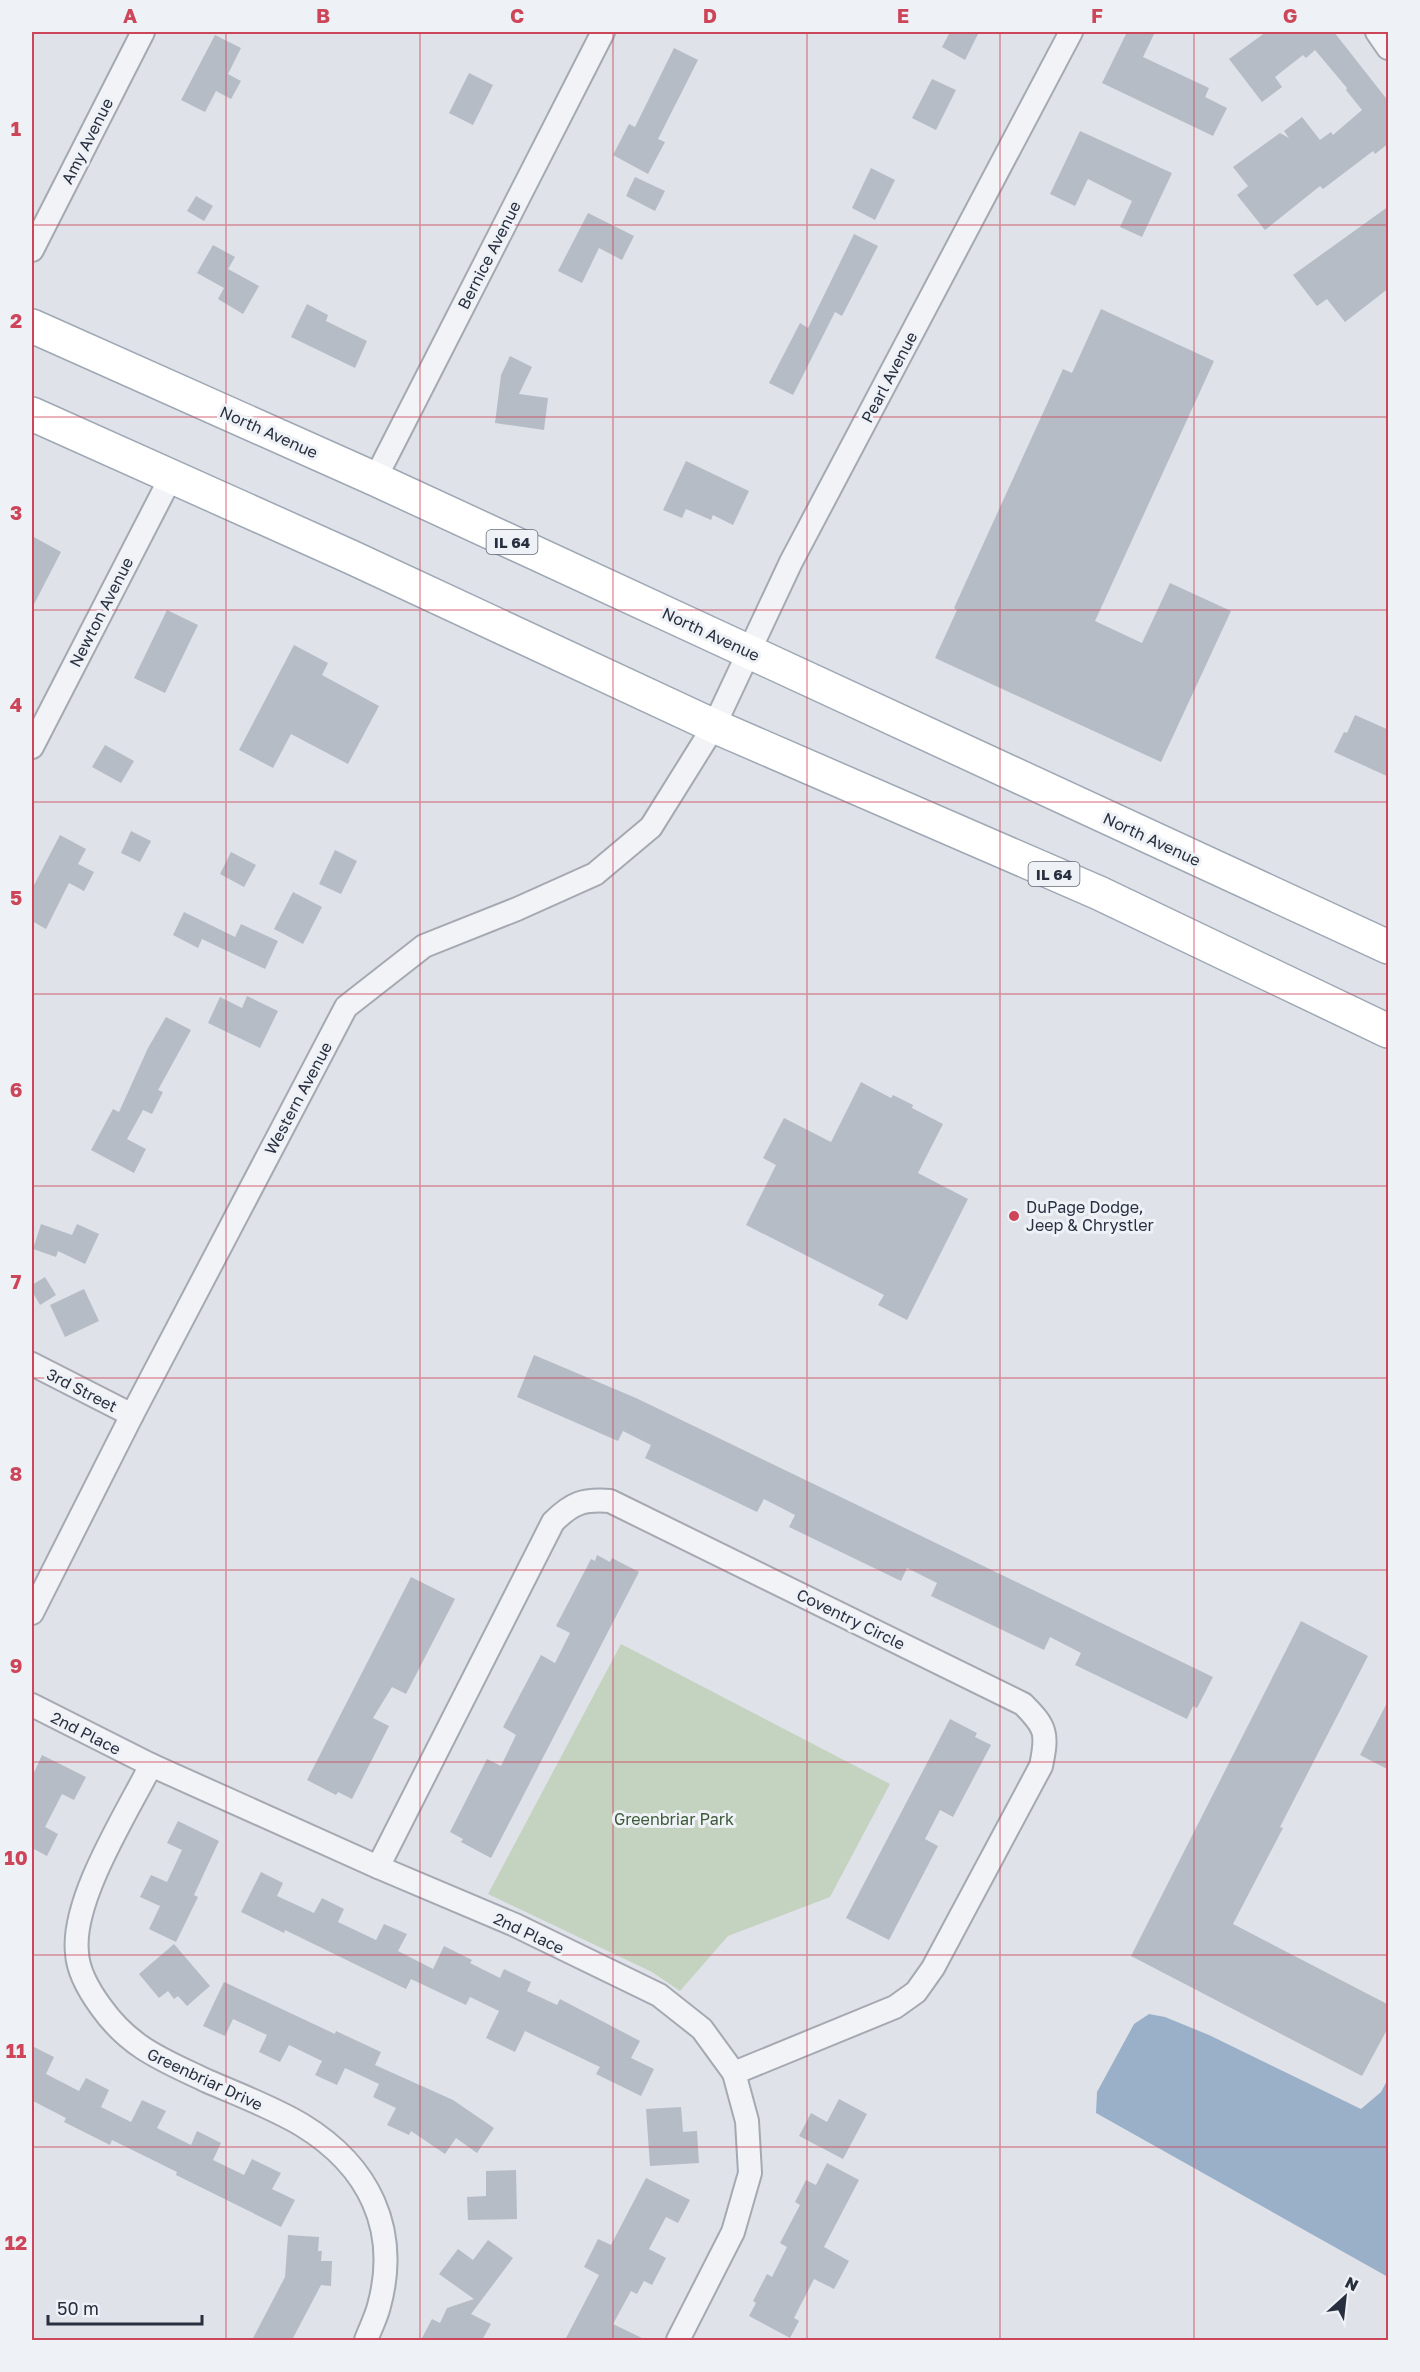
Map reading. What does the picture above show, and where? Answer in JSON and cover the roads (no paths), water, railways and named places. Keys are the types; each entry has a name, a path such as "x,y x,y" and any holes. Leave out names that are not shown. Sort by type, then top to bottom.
{"main road":[{"name":"North Avenue","path":"32,326 375,479 1389,947"},
{"name":"IL 64","path":"32,414 351,557 714,726 1099,893 1389,1031"}],"street":[{"name":"Amy Avenue","path":"32,250 143,32"},
{"name":"Bernice Avenue","path":"375,479 603,32"},
{"name":"Pearl Avenue","path":"714,726 751,653 791,562 1071,32"},
{"path":"1377,32 1389,48"},
{"name":"Newton Avenue","path":"32,747 171,477"},
{"name":"Western Avenue","path":"32,1613 132,1415 346,1007 424,946 517,909 595,874 651,827 714,726"},
{"name":"3rd Street","path":"32,1364 132,1415"},
{"name":"Coventry Circle","path":"378,1868 553,1522 569,1506 591,1499 610,1501 1023,1704 1040,1721 1046,1742 1041,1766 933,1968 916,1992 896,2007 734,2073"},
{"name":"2nd Place","path":"32,1705 151,1765 378,1868 515,1925 659,1995 702,2030 734,2073 747,2121 750,2174 734,2232 685,2338"},
{"name":"Greenbriar Drive","path":"151,1765 91,1882 78,1923 76,1953 82,1972 94,1997 114,2025 140,2048 302,2125 337,2151 364,2182 379,2212 385,2239 379,2306 366,2340"}],"water":[{"path":"1149,2014 1165,2017 1209,2035 1361,2109 1381,2092 1388,2079 1388,2277 1096,2113 1097,2092 1134,2024"}],"place":[{"name":"DuPage Dodge, Jeep & Chrystler","path":"1014,1216"}],"park label":[{"name":"Greenbriar Park","path":"674,1819"}]}
